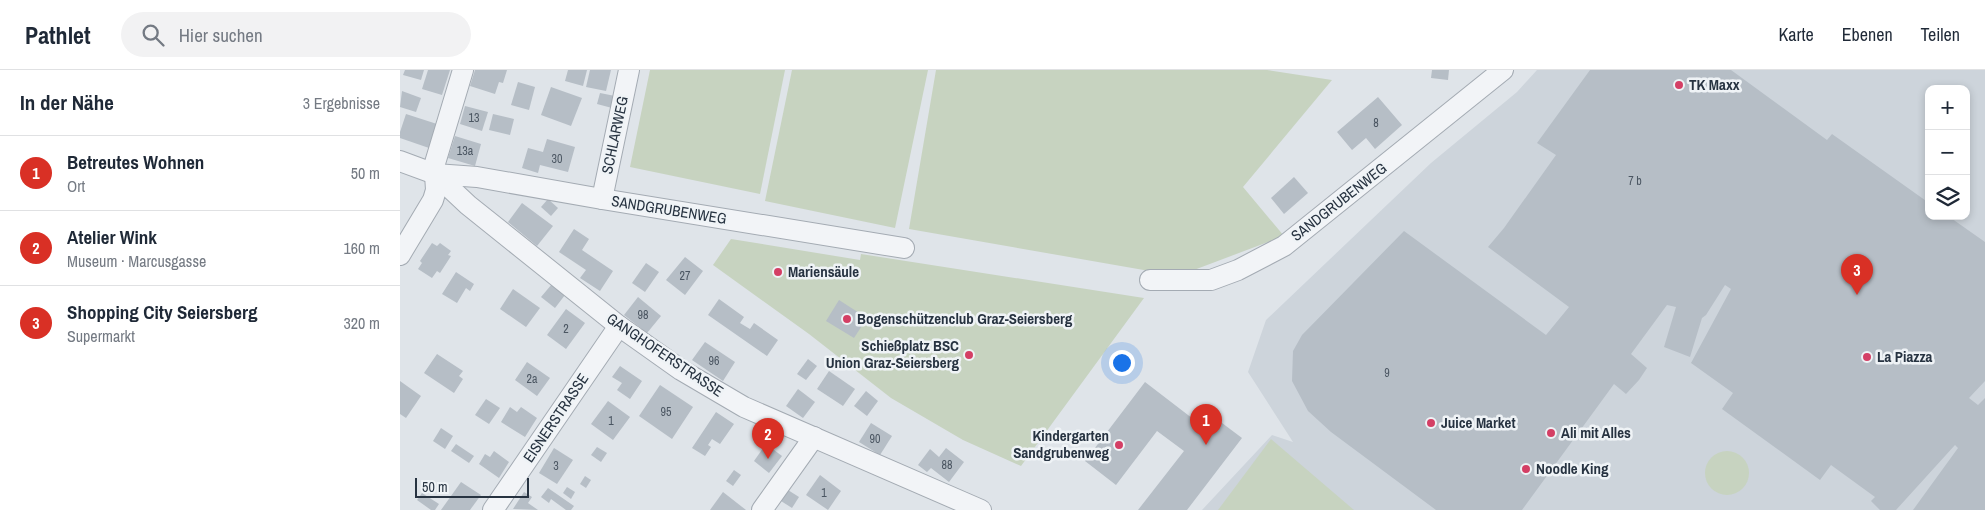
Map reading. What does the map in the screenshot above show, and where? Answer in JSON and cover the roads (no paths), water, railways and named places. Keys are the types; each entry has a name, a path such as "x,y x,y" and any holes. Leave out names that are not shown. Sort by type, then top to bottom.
{"street":[{"path":"400,255 433,200 436,190 434,174 463,70"},
{"name":"SCHLARWEG","path":"602,199 629,70"},
{"name":"SANDGRUBENWEG","path":"1150,280 1211,280 1238,270 1284,246 1503,70"},
{"name":"GANGHOFERSTRASSE","path":"400,161 434,174 468,205 619,326 681,370 744,407 982,510"},
{"name":"SANDGRUBENWEG","path":"434,174 477,177 904,248"},
{"name":"EISNERSTRASSE","path":"493,510 619,326"},
{"path":"762,510 814,437"}],"place":[{"name":"TK Maxx","path":"1679,85"},
{"name":"Mariensäule","path":"778,272"},
{"name":"Shopping City Seiersberg","path":"1857,295"},
{"name":"Bogenschützenclub Graz-Seiersberg","path":"847,319"},
{"name":"Schießplatz BSC Union Graz-Seiersberg","path":"969,355"},
{"name":"La Piazza","path":"1867,357"},
{"name":"Juice Market","path":"1431,423"},
{"name":"Ali mit Alles","path":"1551,433"},
{"name":"Kindergarten Sandgrubenweg","path":"1119,445"},
{"name":"Betreutes Wohnen","path":"1206,445"},
{"name":"Atelier Wink","path":"768,459"},
{"name":"Noodle King","path":"1526,469"}]}
